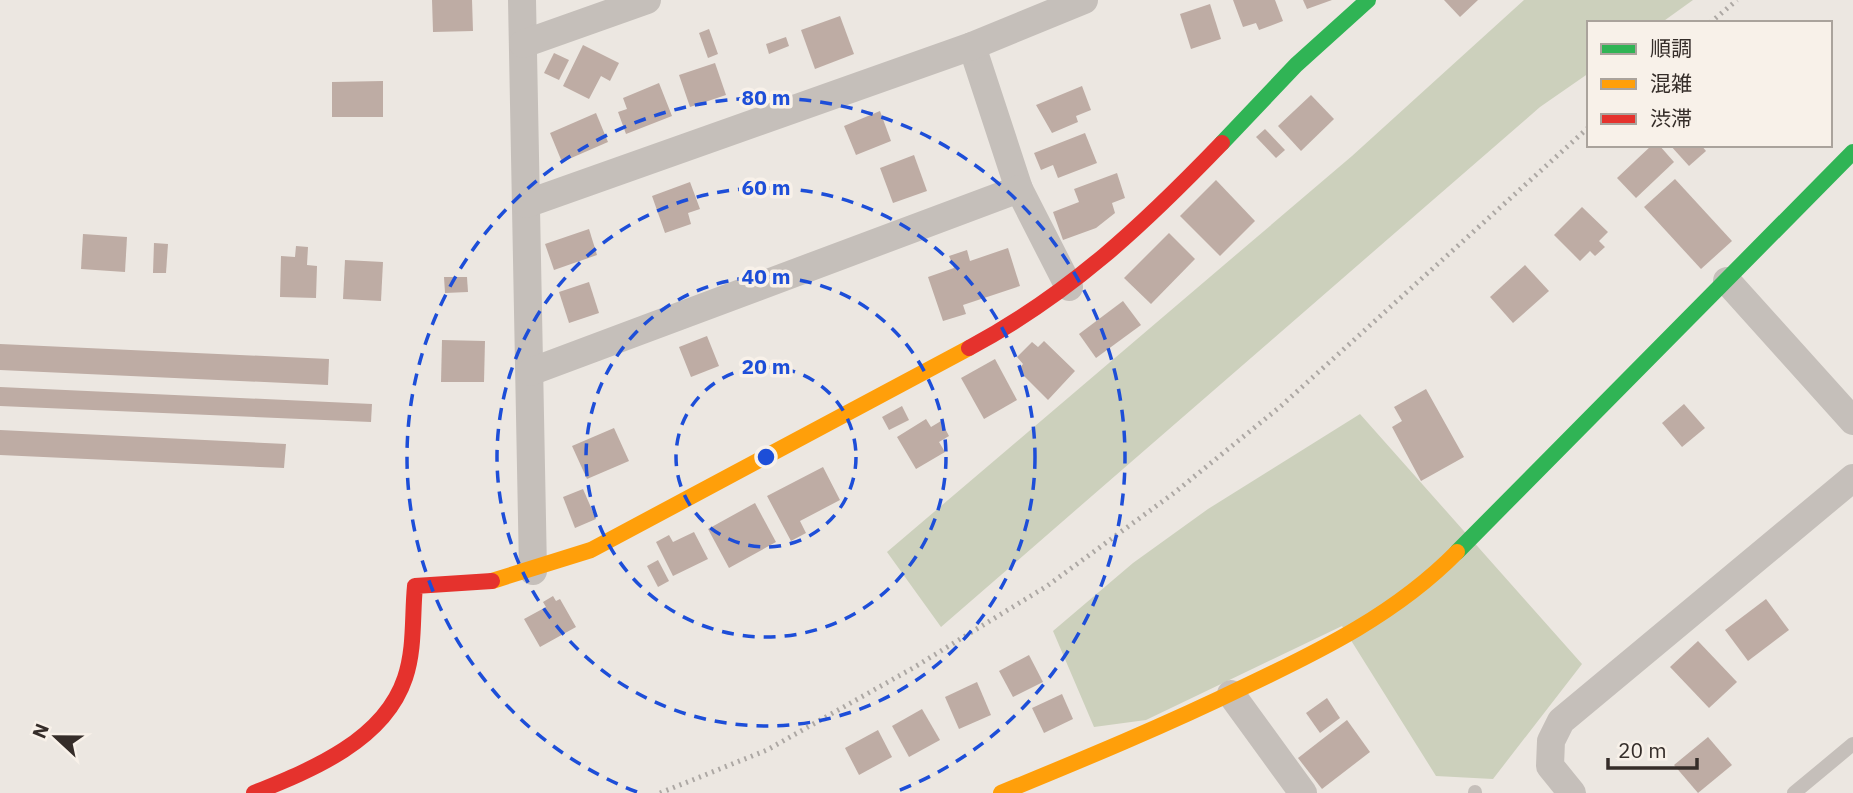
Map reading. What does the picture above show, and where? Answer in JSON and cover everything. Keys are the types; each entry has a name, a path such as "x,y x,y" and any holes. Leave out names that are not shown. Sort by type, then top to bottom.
{"street":[{"path":"522,0 533,571"},
{"path":"523,44 647,0"},
{"path":"526,204 972,46 1084,0"},
{"path":"254,793 351,746 386,713 405,680 415,586 499,582 603,543 1012,325 1069,286 1158,209 1296,65 1368,0"},
{"path":"972,46 1019,189 1069,286"},
{"path":"1001,793 1162,727 1231,694 1350,634 1424,585 1853,152"},
{"path":"530,372 1019,189"},
{"path":"1727,281 1853,421"},
{"path":"1572,793 1550,766 1551,741 1561,721 1853,478"},
{"path":"1231,694 1303,793"}],"lane":[{"path":"1794,793 1853,744"}],"green space":[{"path":"1524,0 1693,0 1664,21 1587,21 1587,74 1540,107 941,627 887,552 1352,156"},
{"path":"1360,414 1582,664 1493,779 1436,776 1342,626 1146,720 1094,727 1053,631 1133,563 1208,509"}],"building":[{"path":"432,0 472,0 473,31 433,32"},
{"path":"1233,0 1275,0 1283,21 1259,30 1256,23 1243,27"},
{"path":"1303,0 1332,0 1307,9"},
{"path":"1444,0 1478,0 1460,17"},
{"path":"1210,4 1221,39 1191,49 1180,14"},
{"path":"840,16 854,54 815,69 801,30"},
{"path":"709,29 718,54 708,58 699,33"},
{"path":"786,37 789,46 769,54 766,44"},
{"path":"583,45 619,63 610,81 601,76 589,99 563,86"},
{"path":"554,53 569,60 559,80 544,73"},
{"path":"715,63 726,95 690,107 679,75"},
{"path":"383,81 383,117 332,117 332,82"},
{"path":"659,83 672,116 626,134 618,112 627,109 623,98"},
{"path":"1082,86 1091,110 1076,116 1078,122 1052,133 1036,105"},
{"path":"1311,95 1334,119 1301,151 1278,126"},
{"path":"880,111 891,141 856,155 844,126"},
{"path":"596,113 608,142 562,162 550,133"},
{"path":"1265,129 1285,150 1276,158 1256,137"},
{"path":"1085,133 1097,163 1058,178 1053,165 1041,170 1034,153"},
{"path":"1650,147 1661,147 1674,162 1636,198 1617,178"},
{"path":"1672,147 1703,147 1706,151 1689,166"},
{"path":"914,155 927,191 893,203 880,168"},
{"path":"1117,173 1125,198 1112,203 1115,213 1096,228 1063,240 1053,212 1079,202 1074,189"},
{"path":"1675,179 1732,241 1701,269 1644,207"},
{"path":"1216,180 1255,221 1220,256 1180,216"},
{"path":"690,182 700,209 688,213 691,224 665,233 652,196"},
{"path":"1582,207 1608,232 1599,241 1605,247 1595,256 1590,251 1580,261 1554,235"},
{"path":"589,229 597,255 554,270 545,244"},
{"path":"1169,233 1195,259 1151,304 1124,278"},
{"path":"83,234 127,237 125,272 81,269"},
{"path":"154,243 168,244 166,273 153,273"},
{"path":"296,246 308,247 307,265 317,266 316,298 280,297 281,256 295,257"},
{"path":"1008,248 1020,286 963,305 966,314 943,321 928,277 954,268 949,256 967,250 970,261"},
{"path":"345,260 383,262 381,301 343,299"},
{"path":"1525,265 1549,291 1513,323 1490,297"},
{"path":"444,277 467,277 468,292 445,293"},
{"path":"589,282 599,313 569,323 559,292"},
{"path":"1123,301 1141,325 1096,358 1079,334"},
{"path":"707,336 719,366 691,377 679,347"},
{"path":"442,340 485,341 484,382 441,382"},
{"path":"1044,341 1075,371 1048,400 1018,370 1023,364 1017,357 1032,342 1038,347"},
{"path":"0,344 329,359 328,385 0,370"},
{"path":"995,359 1017,400 984,419 961,378"},
{"path":"0,387 372,404 371,422 0,406"},
{"path":"1426,389 1464,457 1421,481 1392,427 1402,421 1394,407"},
{"path":"1684,404 1705,428 1682,447 1662,423"},
{"path":"902,406 909,420 889,430 882,417"},
{"path":"926,419 931,427 941,421 949,436 939,442 945,452 916,469 897,437"},
{"path":"614,428 629,461 587,479 572,446"},
{"path":"0,430 286,444 284,468 0,455"},
{"path":"823,467 840,500 800,521 806,533 791,541 767,496"},
{"path":"583,489 596,519 575,528 563,497"},
{"path":"755,503 776,542 729,568 708,529"},
{"path":"694,532 708,559 673,576 656,542 669,535 673,542"},
{"path":"658,560 669,581 658,587 647,566"},
{"path":"553,596 556,601 560,599 576,627 540,647 524,619 546,607 543,602"},
{"path":"1766,599 1789,630 1748,661 1725,630"},
{"path":"1698,641 1737,682 1709,708 1670,667"},
{"path":"1029,655 1043,682 1013,697 999,671"},
{"path":"977,682 991,715 959,729 945,697"},
{"path":"1062,694 1073,719 1044,733 1032,708"},
{"path":"1327,698 1340,718 1320,733 1306,713"},
{"path":"922,709 940,740 909,757 892,726"},
{"path":"1347,720 1370,752 1322,789 1298,758"},
{"path":"878,730 892,757 859,775 845,748"},
{"path":"1708,737 1732,765 1698,793 1674,765"}],"railway":[{"path":"1712,21 1737,0"},
{"path":"660,793 767,750 913,668 1047,586 1174,493 1281,406 1587,129"}],"traffic: fast":[{"path":"1222,143 1296,65 1368,0"},
{"path":"1457,552 1853,152"}],"traffic: slow":[{"path":"492,581 591,550 969,348"},
{"path":"1001,793 1186,714 1330,644 1409,594 1457,552"}],"traffic: jam":[{"path":"969,348 1040,305 1104,256 1222,143"},
{"path":"254,793 321,763 363,736 381,719 395,700 408,667 415,586 492,581"}]}
